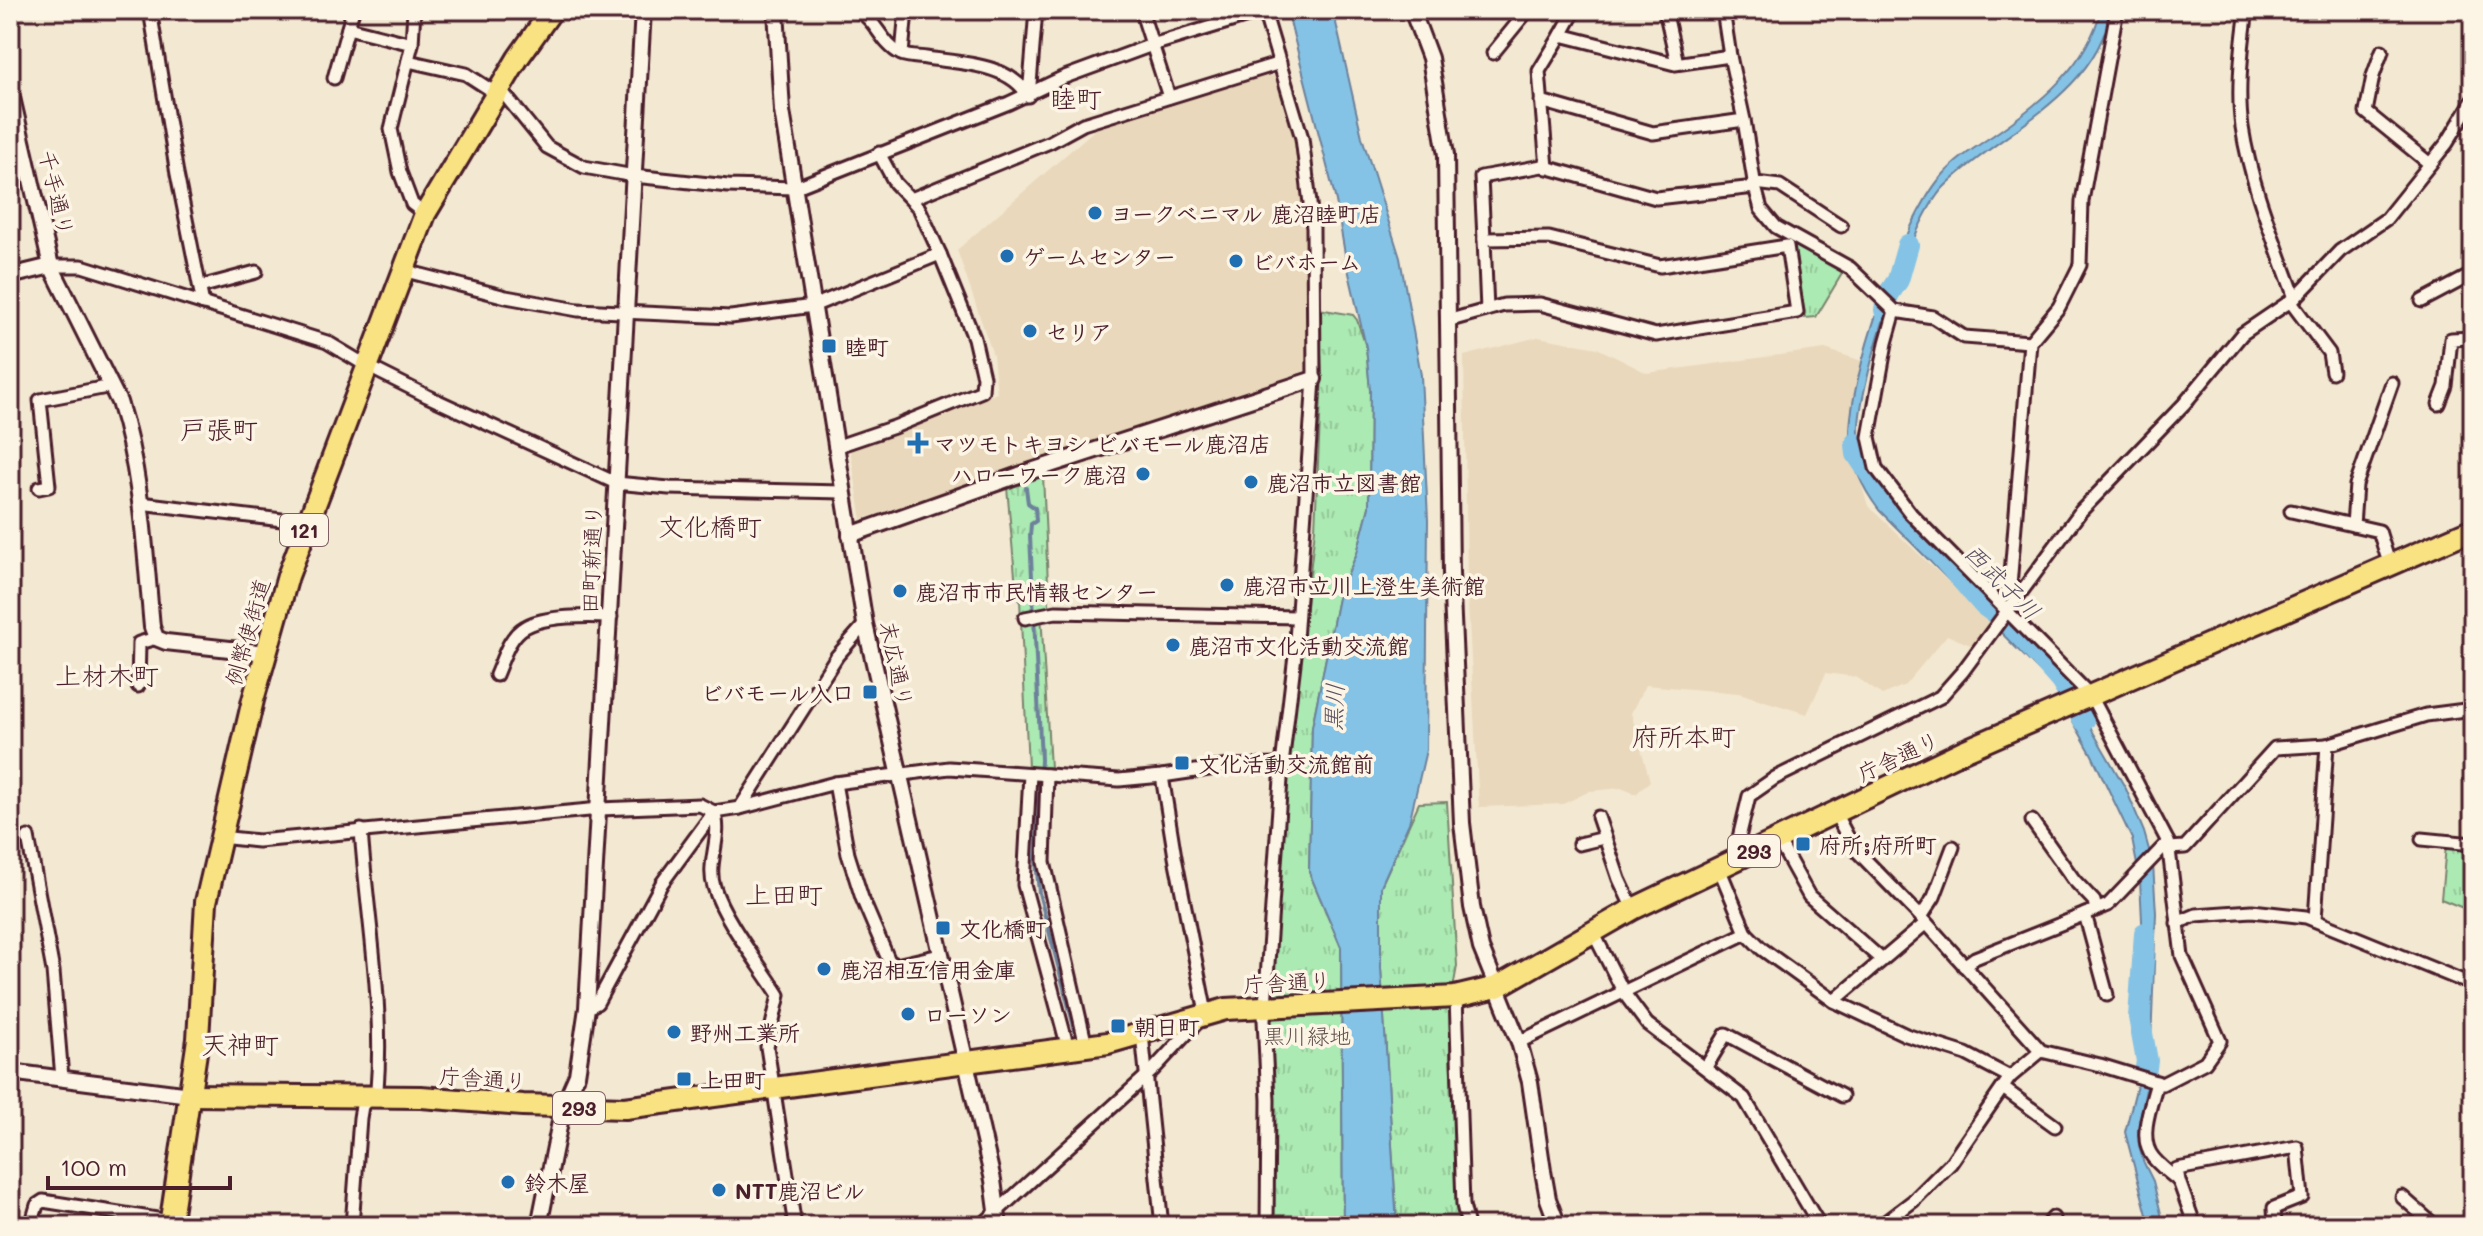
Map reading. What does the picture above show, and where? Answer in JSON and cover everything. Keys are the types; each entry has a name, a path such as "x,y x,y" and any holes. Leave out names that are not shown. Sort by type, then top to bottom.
{"highway":[{"name":"例幣使街道","path":"170,1224 190,1095 201,996 204,921 220,837 266,653 307,523 425,214 527,45 552,10"},
{"name":"庁舎通り","path":"190,1095 434,1098 625,1108 1077,1047 1142,1034 1226,1009 1455,997 1497,987 1633,909 1961,752 2473,529"}],"street":[{"path":"150,10 177,174 203,304"},
{"path":"334,78 353,10"},
{"path":"414,10 412,44 391,129 392,146 412,204 425,214"},
{"name":"田町新通り","path":"539,1226 563,1107 577,1075 587,1008 643,10"},
{"name":"末広通り","path":"776,10 778,73 794,188 865,624 993,1180 998,1218"},
{"path":"857,10 864,13 888,44 902,54 981,66 1016,81 1026,92"},
{"path":"902,54 906,10"},
{"path":"1026,92 1030,84 1036,10"},
{"path":"1141,10 1169,97"},
{"path":"1412,10 1430,58 1446,155 1451,573 1462,823 1477,932 1519,1042 1533,1095 1548,1199 1558,1226"},
{"path":"1493,53 1528,10"},
{"path":"1547,168 1539,71 1575,10"},
{"path":"1665,10 1677,63"},
{"path":"1723,10 1755,185 1761,209 1776,227 1850,268 1895,311 1933,317 1964,337 2030,342"},
{"path":"2018,595 2010,586 2030,342 2059,307 2080,265 2082,201 2117,10"},
{"path":"2247,10 2241,125 2253,178 2292,300 2329,353 2332,372"},
{"path":"408,61 466,74 498,92 547,147 594,170 763,189 794,188 1062,78 1152,45 1264,11 1302,138 1313,228 1314,379 1297,617 1282,765 1268,1007 1267,1226"},
{"path":"348,28 412,44"},
{"path":"1561,35 1677,63 1730,56"},
{"path":"2382,51 2366,112 2430,164"},
{"path":"911,199 1050,142 1083,124 1280,63"},
{"name":"千手通り","path":"10,89 51,266 10,276"},
{"path":"1745,856 1738,842 1749,796 1775,778 1940,697 1963,671 2081,511 2184,404 2242,334 2292,300 2340,251 2386,219 2430,164 2473,100"},
{"path":"1541,101 1653,133 1744,120"},
{"path":"835,447 982,391 983,377 974,338 940,254 919,208 895,183 879,153"},
{"path":"1487,310 1481,177 1547,168 1656,198 1755,185 1780,186 1841,226"},
{"path":"1447,321 1504,305 1540,304 1656,335 1797,312 1787,246 1660,266 1549,238 1484,239"},
{"path":"402,270 506,297 578,310 731,317 813,306 940,254"},
{"path":"156,638 152,627 140,503 125,419 112,386 51,266 82,266 327,342 367,366 616,483 754,492 843,492"},
{"path":"200,287 256,272"},
{"path":"2422,301 2473,274"},
{"path":"1835,813 1853,847 1924,920 2041,1051 2162,1084 2205,1062 2220,1041 2182,956 2169,845 2087,698 1911,514 1876,468 1869,437 1895,311"},
{"path":"2439,404 2446,386 2451,339 2473,338"},
{"path":"850,535 1019,475 1314,379"},
{"path":"2353,525 2356,485 2392,383"},
{"path":"39,488 49,486 40,400 112,386"},
{"path":"140,503 307,523"},
{"path":"2291,511 2379,531 2390,566"},
{"path":"1025,618 1056,612 1297,617"},
{"path":"496,675 508,646 524,627 569,615 611,617"},
{"path":"740,808 837,656 865,624"},
{"path":"138,686 139,643 156,638 166,642 266,653"},
{"path":"2169,845 2185,847 2275,748 2327,745 2426,715 2473,709"},
{"path":"2315,919 2327,745"},
{"path":"220,837 258,841 600,809 700,805 714,812 835,783 949,768 1119,780 1229,766 1282,765"},
{"path":"1030,774 1024,885 1077,1047"},
{"path":"1047,775 1044,862 1077,1047"},
{"path":"981,1226 998,1218 1146,1076 1206,1013 1162,776"},
{"path":"835,783 848,854 862,898 889,961 896,965 940,955"},
{"path":"587,1008 597,1003 662,883 714,812"},
{"path":"714,812 718,824 713,885 730,919 779,995 767,1047 795,1226"},
{"path":"1603,821 1604,838 1633,909"},
{"path":"2032,821 2074,880 2094,901 2091,912 2107,995"},
{"path":"352,1226 360,1118 362,1106 377,1090 380,1025 361,830"},
{"path":"28,837 53,971 62,1078"},
{"path":"1579,844 1604,838"},
{"path":"2422,839 2473,844"},
{"path":"1778,840 1809,896 1881,959"},
{"path":"1964,966 1975,958 2108,905 2169,845"},
{"path":"1834,1001 1924,920 1953,847"},
{"path":"1719,868 1746,933 1762,949 1834,1001 1906,1035 1966,1054 2010,1077"},
{"path":"2177,923 2196,915 2252,911 2315,919 2473,985"},
{"path":"1593,932 1624,993 1647,1024 1744,1098 1820,1226"},
{"path":"1519,1042 1746,933"},
{"path":"1455,997 1463,1205 1468,1226"},
{"path":"1142,1034 1162,1226"},
{"path":"1706,1067 1726,1034 1842,1096"},
{"path":"1880,1226 1913,1201 1951,1163 2010,1077 2041,1051"},
{"name":"庁舎通り","path":"10,1072 190,1095"},
{"path":"2157,1082 2146,1131 2148,1148 2151,1156 2179,1181"},
{"path":"2003,1088 2055,1126"},
{"path":"2195,1226 2177,1169 2297,1147 2302,1197 2274,1208 2275,1224 2263,1226"},
{"path":"2402,1197 2435,1226"},
{"path":"31,1226 37,1205 43,1201 170,1224 201,1226"}],"shaded area":[{"path":"1269,74 1282,80 1302,148 1312,232 1310,369 862,519 850,449 997,393 993,355 957,250 1099,126"},
{"path":"1538,337 1597,348 1647,373 1825,349 1862,361 1850,447 1868,506 1997,628 1982,650 1947,635 1905,685 1882,695 1856,677 1826,673 1807,714 1739,693 1645,685 1631,713 1650,781 1636,794 1621,788 1590,791 1563,804 1479,807 1467,584 1464,356"}],"green space":[{"path":"1794,244 1843,272 1816,317 1805,318"},
{"name":"黒川緑地","path":"1319,309 1353,315 1357,320 1366,347 1370,390 1369,507 1357,553 1338,598 1312,727 1309,872 1341,947 1343,1226 1272,1226 1270,992 1281,821 1315,529 1322,374"},
{"path":"1043,475 1049,605 1041,612 1050,768 1028,767 1020,600 1017,598 1007,487"},
{"name":"黒川緑地","path":"1447,802 1457,966 1450,1053 1457,1206 1462,1226 1397,1226 1381,968 1381,886 1419,803"},
{"path":"2446,846 2473,849 2473,912 2441,899"}],"water":[{"name":"黒川","path":"1287,10 1333,10 1362,137 1400,258 1421,375 1428,520 1426,750 1409,823 1381,886 1381,968 1397,1226 1343,1226 1341,947 1309,872 1312,727 1338,598 1357,553 1369,507 1370,390 1366,347 1336,201"},
{"path":"2101,10 2111,10 2102,40 2086,66 2066,89 1967,167 1944,187 1931,205 1903,264 1878,338 1862,403 1859,435 1864,462 1878,495 2038,658 2085,718 2126,789 2144,832 2153,864 2156,913 2150,1070 2138,1128 2143,1161 2153,1181 2164,1226 2150,1226 2125,1132 2143,1062 2145,1039 2139,1017 2145,982 2140,880 2132,839 2092,755 2052,684 1879,510 1859,477 1850,438 1858,379 1880,303 1910,229 1926,199 1954,164 2015,120 2061,80 2085,47"}],"waterway":[{"name":"西武子川","path":"1885,310 1908,245"},
{"name":"西武子川","path":"1856,444 1857,454 1873,478 1984,605 2012,625 2061,681 2084,720"},
{"path":"1026,488 1028,503 1035,508 1036,521 1031,524 1030,536 1041,760 1036,860 1039,893 1076,1034"},
{"name":"西武子川","path":"2145,933 2139,1017 2147,1061 2145,1074"}],"place":[{"name":"ヨークベニマル 鹿沼睦町店","path":"1095,213"},
{"name":"ゲームセンター","path":"1007,256"},
{"name":"ビバホーム","path":"1236,261"},
{"name":"セリア","path":"1030,331"},
{"name":"睦町","path":"829,346"},
{"name":"マツモトキヨシ ビバモール鹿沼店","path":"918,443"},
{"name":"ハローワーク鹿沼","path":"1143,474"},
{"name":"鹿沼市立図書館","path":"1251,482"},
{"name":"鹿沼市立川上澄生美術館","path":"1227,585"},
{"name":"鹿沼市市民情報センター","path":"900,591"},
{"name":"鹿沼市文化活動交流館","path":"1173,645"},
{"name":"ビバモール入口","path":"870,692"},
{"name":"文化活動交流館前","path":"1182,763"},
{"name":"府所;府所町","path":"1803,844"},
{"name":"文化橋町","path":"943,928"},
{"name":"鹿沼相互信用金庫","path":"824,969"},
{"name":"ローソン","path":"908,1014"},
{"name":"朝日町","path":"1118,1026"},
{"name":"野州工業所","path":"674,1032"},
{"name":"上田町","path":"684,1079"},
{"name":"鈴木屋","path":"508,1182"},
{"name":"NTT鹿沼ビル","path":"719,1190"}],"district":[{"name":"睦町","path":"1076,98"},
{"name":"戸張町","path":"219,429"},
{"name":"文化橋町","path":"710,526"},
{"name":"上材木町","path":"107,675"},
{"name":"府所本町","path":"1684,736"},
{"name":"上田町","path":"784,894"},
{"name":"天神町","path":"240,1044"}]}
